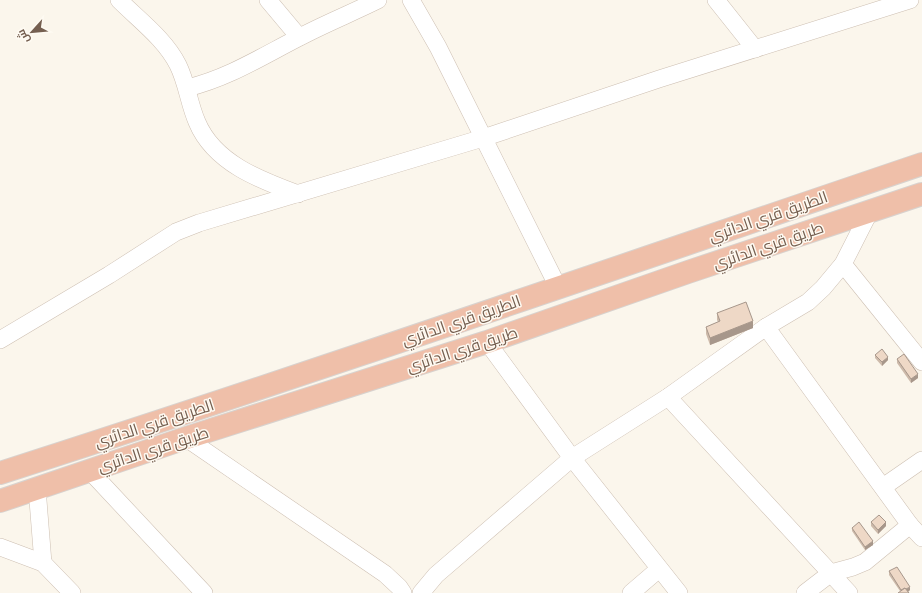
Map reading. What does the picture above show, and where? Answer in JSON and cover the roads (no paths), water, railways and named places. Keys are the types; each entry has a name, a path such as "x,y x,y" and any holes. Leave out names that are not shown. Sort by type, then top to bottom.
{"highway":[{"name":"الطريق قري الدائري","path":"0,473 331,365 922,164"},
{"name":"طريق قري الدائري","path":"0,501 186,438 487,342 688,272 922,194"}],"street":[{"path":"119,0 164,45 178,64 197,122 206,139 216,150 230,162 246,172 264,181 298,194"},
{"path":"268,0 299,37"},
{"path":"187,88 205,84 227,76 299,37 378,0"},
{"path":"411,0 438,47 558,287"},
{"path":"716,0 755,49"},
{"path":"0,340 109,275 176,232 199,223 483,138 659,78 910,0"},
{"path":"422,593 436,575 572,458 668,396 766,327 808,302 823,288 843,264 870,211"},
{"path":"843,264 922,362"},
{"path":"766,327 910,525 922,538"},
{"path":"487,342 572,458 679,593"},
{"path":"668,396 849,593"},
{"path":"186,438 385,574 399,587 402,593"},
{"path":"883,487 922,460"},
{"path":"89,470 204,593"},
{"path":"37,488 43,563"},
{"path":"805,593 831,573 853,567 864,562 910,525"},
{"path":"0,547 43,563 72,593"},
{"path":"631,593 659,569"}]}
